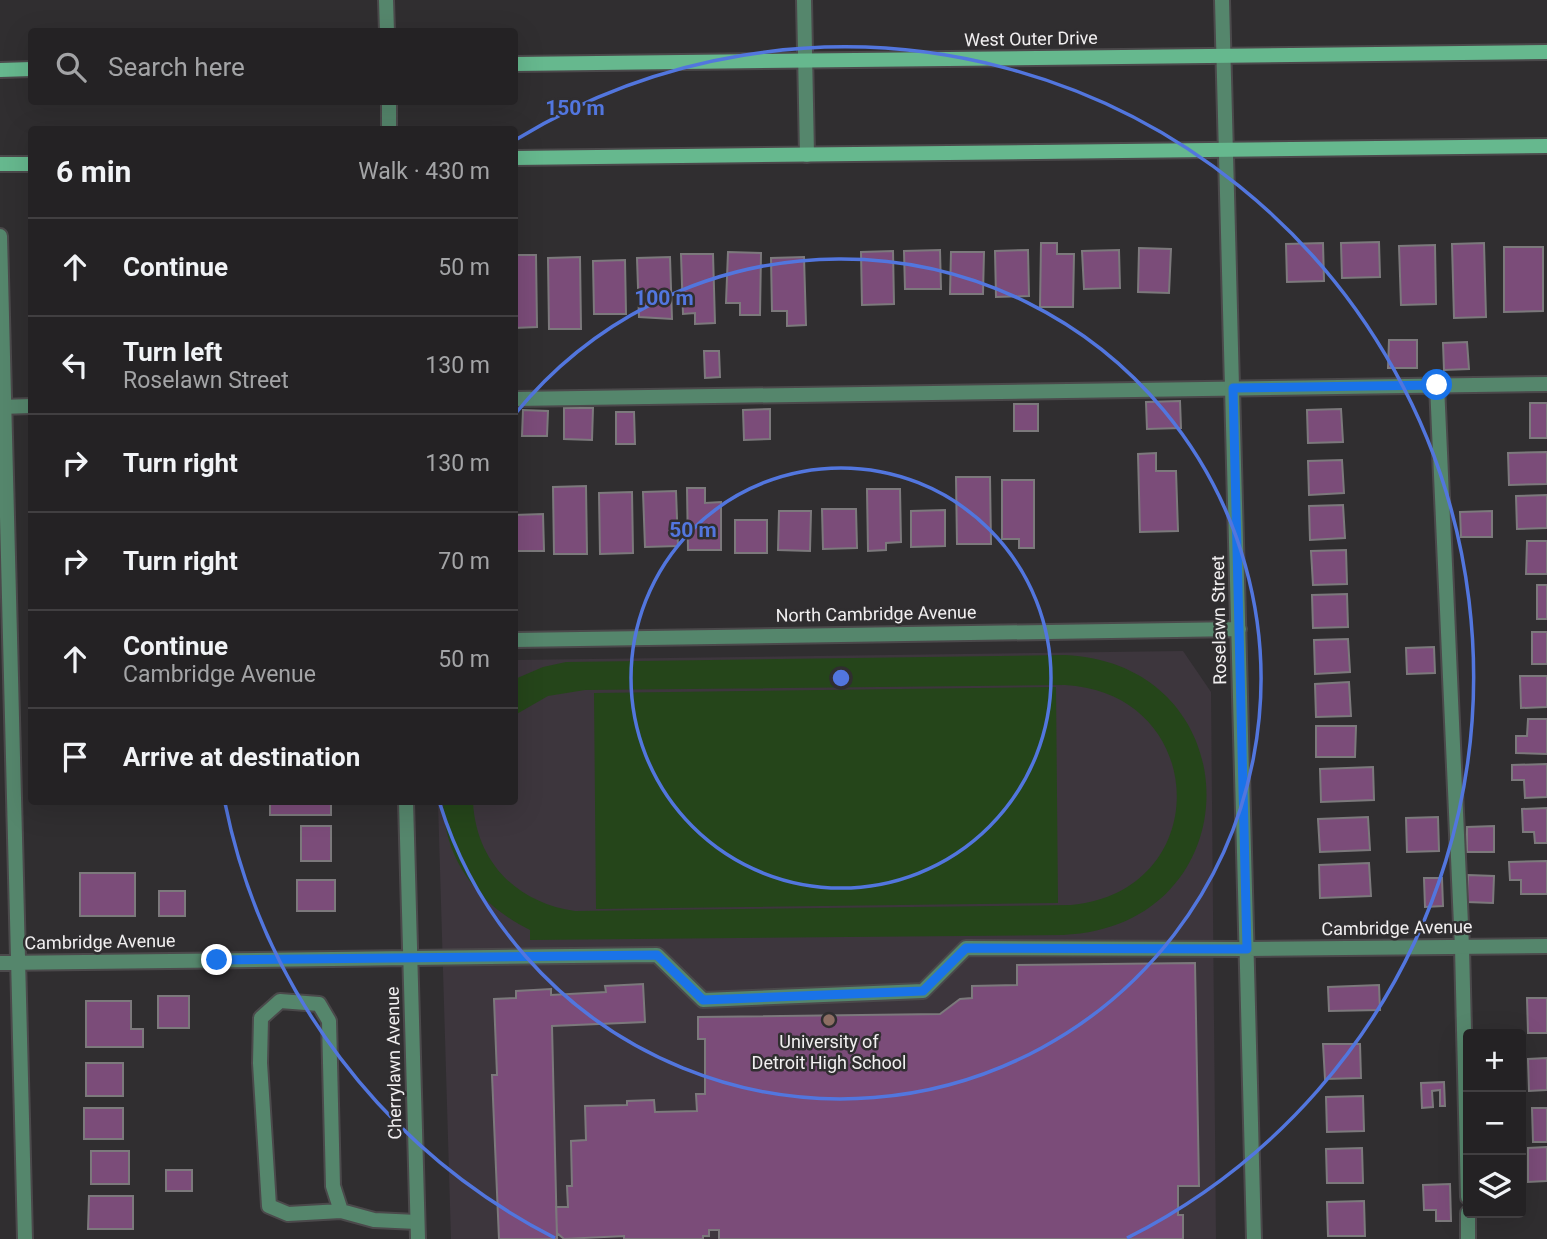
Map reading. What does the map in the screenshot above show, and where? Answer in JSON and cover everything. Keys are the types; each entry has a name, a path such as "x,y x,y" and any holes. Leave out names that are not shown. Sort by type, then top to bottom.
{"main road":[{"name":"West Outer Drive","path":"518,64 1547,52"},
{"path":"0,70 28,69"},
{"path":"518,159 1547,146"},
{"path":"0,164 28,164"}],"street":[{"path":"386,0 387,28"},
{"path":"804,0 807,155"},
{"name":"Roselawn Street","path":"1222,0 1254,1239"},
{"path":"389,105 389,126"},
{"path":"0,236 2,407 25,1239"},
{"path":"518,399 1547,384"},
{"path":"1437,385 1462,947 1467,1155"},
{"path":"2,407 28,407"},
{"name":"North Cambridge Avenue","path":"518,640 1238,629"},
{"name":"Cherrylawn Avenue","path":"406,805 418,1239"},
{"name":"Cambridge Avenue","path":"0,963 657,955 703,1000 923,991 966,948 1547,946"},
{"path":"341,1211 333,1186 329,1021 319,1004 280,1001 261,1018 260,1077 269,1206 288,1214 341,1211 374,1220 417,1222"},
{"path":"1468,1218 1468,1239"}],"shaded area":[{"name":"University of Detroit High School","path":"1183,651 1211,692 1216,1239 451,1239 438,805 518,805 518,660"}],"green space":[{"path":"1065,655 1127,669 1171,701 1198,745 1206,795 1197,845 1170,889 1126,921 1063,935 530,940 530,930 495,908 468,878 450,843 443,805 473,805 482,843 503,876 535,899 575,911 1071,905 1118,892 1152,866 1171,832 1177,793 1169,755 1148,721 1113,696 1065,685 585,690 548,696 518,713 518,678 543,667 566,662"},
{"path":"1056,687 1058,903 596,909 594,693"}],"building":[{"path":"1379,242 1380,277 1342,278 1341,243"},
{"path":"1041,243 1057,243 1057,254 1074,254 1073,307 1040,307"},
{"path":"1323,243 1324,281 1287,282 1286,244"},
{"path":"1484,243 1486,317 1454,318 1452,244"},
{"path":"1435,245 1436,304 1401,305 1399,246"},
{"path":"1504,247 1543,247 1543,311 1504,312"},
{"path":"1139,248 1171,249 1169,293 1138,292"},
{"path":"940,250 941,289 905,289 904,251"},
{"path":"1028,250 1029,296 996,297 995,251"},
{"path":"1119,250 1120,288 1084,289 1082,251"},
{"path":"893,251 894,304 862,305 861,252"},
{"path":"728,252 761,253 760,315 740,315 740,303 726,303"},
{"path":"951,252 984,252 983,294 950,294"},
{"path":"681,254 713,254 715,323 695,324 695,313 683,314"},
{"path":"518,255 536,255 537,327 518,328"},
{"path":"580,257 581,329 549,329 548,258"},
{"path":"670,257 672,319 639,317 637,258"},
{"path":"804,257 806,325 787,326 787,311 772,311 771,258"},
{"path":"625,260 626,314 594,314 593,261"},
{"path":"1389,340 1417,340 1417,368 1388,368"},
{"path":"1467,342 1469,369 1444,370 1443,343"},
{"path":"704,351 719,351 720,377 705,378"},
{"path":"1180,401 1181,428 1147,429 1146,402"},
{"path":"1530,403 1547,403 1547,438 1530,438"},
{"path":"1014,404 1038,404 1038,431 1014,431"},
{"path":"564,408 593,408 592,440 564,439"},
{"path":"770,409 770,439 744,440 743,410"},
{"path":"1341,409 1343,442 1308,443 1307,410"},
{"path":"523,410 548,411 547,436 522,436"},
{"path":"616,412 634,412 635,444 616,444"},
{"path":"1547,452 1547,484 1509,485 1508,453"},
{"path":"1156,453 1156,471 1176,471 1178,531 1140,532 1138,454"},
{"path":"1342,460 1344,493 1309,495 1308,461"},
{"path":"956,477 990,477 991,544 957,544"},
{"path":"1002,480 1034,480 1034,548 1019,548 1019,539 1002,539"},
{"path":"586,486 587,554 554,554 553,487"},
{"path":"687,488 705,488 705,503 721,502 721,550 688,550"},
{"path":"867,489 900,489 901,542 886,543 886,550 868,551"},
{"path":"676,491 678,546 645,547 643,492"},
{"path":"632,492 633,553 600,554 599,493"},
{"path":"1547,495 1547,528 1517,529 1516,496"},
{"path":"1343,505 1345,538 1310,540 1309,506"},
{"path":"822,509 856,509 857,548 823,549"},
{"path":"945,510 945,546 911,547 911,511"},
{"path":"779,511 811,511 810,551 778,550"},
{"path":"1492,511 1492,537 1461,537 1460,512"},
{"path":"543,514 544,551 518,551 518,515"},
{"path":"735,520 767,520 767,553 735,553"},
{"path":"1527,541 1547,541 1547,574 1526,574"},
{"path":"1346,550 1347,584 1313,585 1311,551"},
{"path":"1537,585 1547,585 1547,619 1537,619"},
{"path":"1347,594 1348,627 1313,628 1312,595"},
{"path":"1532,632 1547,632 1547,664 1532,664"},
{"path":"1348,639 1350,672 1315,674 1314,640"},
{"path":"1434,647 1435,673 1407,674 1406,648"},
{"path":"1520,676 1547,676 1547,707 1521,708"},
{"path":"1349,682 1351,716 1316,717 1315,684"},
{"path":"1528,719 1547,719 1547,754 1516,753 1516,736 1527,736"},
{"path":"1316,726 1356,726 1355,757 1316,757"},
{"path":"1547,764 1547,797 1525,798 1524,780 1512,780 1512,765"},
{"path":"1373,767 1374,800 1321,802 1320,769"},
{"path":"270,805 331,805 331,815 270,815"},
{"path":"1547,808 1547,843 1535,843 1534,832 1523,832 1522,809"},
{"path":"1368,817 1370,850 1320,852 1318,819"},
{"path":"1438,817 1439,851 1407,852 1406,818"},
{"path":"301,826 331,826 331,861 301,861"},
{"path":"1494,826 1494,852 1467,852 1467,827"},
{"path":"1547,861 1547,894 1521,894 1521,880 1510,880 1509,862"},
{"path":"1369,863 1371,896 1320,898 1319,865"},
{"path":"80,873 135,873 135,916 80,916"},
{"path":"1468,875 1494,876 1493,903 1467,902"},
{"path":"1424,878 1442,878 1443,906 1425,907"},
{"path":"297,880 335,880 335,911 297,911"},
{"path":"159,891 185,891 185,916 159,916"},
{"path":"1195,963 1199,1186 1178,1186 1178,1215 1183,1215 1183,1239 719,1239 719,1230 709,1230 709,1236 703,1236 703,1239 624,1239 624,1236 564,1239 557,1233 556,1207 568,1207 567,1186 572,1186 571,1141 586,1140 585,1106 627,1105 627,1101 654,1100 655,1112 697,1111 696,1094 705,1094 705,1039 698,1039 698,1017 940,1014 960,999 972,998 972,986 1017,985 1017,965"},
{"path":"643,984 645,1022 552,1026 557,1239 499,1239 492,1075 497,1075 494,999 516,998 516,991 551,989 551,995 606,992 605,986"},
{"path":"1379,985 1380,1010 1329,1011 1328,987"},
{"path":"158,996 189,996 189,1028 158,1028"},
{"path":"1527,998 1547,998 1547,1033 1528,1033"},
{"path":"86,1001 131,1001 131,1029 143,1029 143,1047 86,1047"},
{"path":"1323,1044 1360,1044 1361,1078 1325,1079"},
{"path":"1547,1058 1547,1090 1529,1091 1528,1059"},
{"path":"86,1063 123,1063 123,1096 86,1096"},
{"path":"1444,1082 1445,1106 1440,1106 1440,1090 1432,1091 1433,1107 1422,1108 1421,1083"},
{"path":"1363,1096 1364,1131 1327,1132 1326,1097"},
{"path":"84,1108 123,1108 123,1139 84,1139"},
{"path":"1532,1108 1547,1108 1547,1142 1533,1142"},
{"path":"1547,1147 1547,1181 1528,1182 1528,1148"},
{"path":"1362,1148 1363,1183 1327,1183 1326,1149"},
{"path":"91,1151 129,1151 129,1184 91,1184"},
{"path":"166,1170 192,1170 192,1191 166,1191"},
{"path":"1450,1184 1451,1221 1436,1221 1436,1210 1424,1210 1423,1185"},
{"path":"89,1196 133,1196 133,1229 88,1229"},
{"path":"1364,1201 1365,1236 1328,1236 1327,1202"}],"place":[{"name":"University of Detroit High School","path":"829,1020"}],"route":[{"path":"217,960 657,955 703,1000 923,991 966,948 1247,949 1233,388 1437,385"}]}
